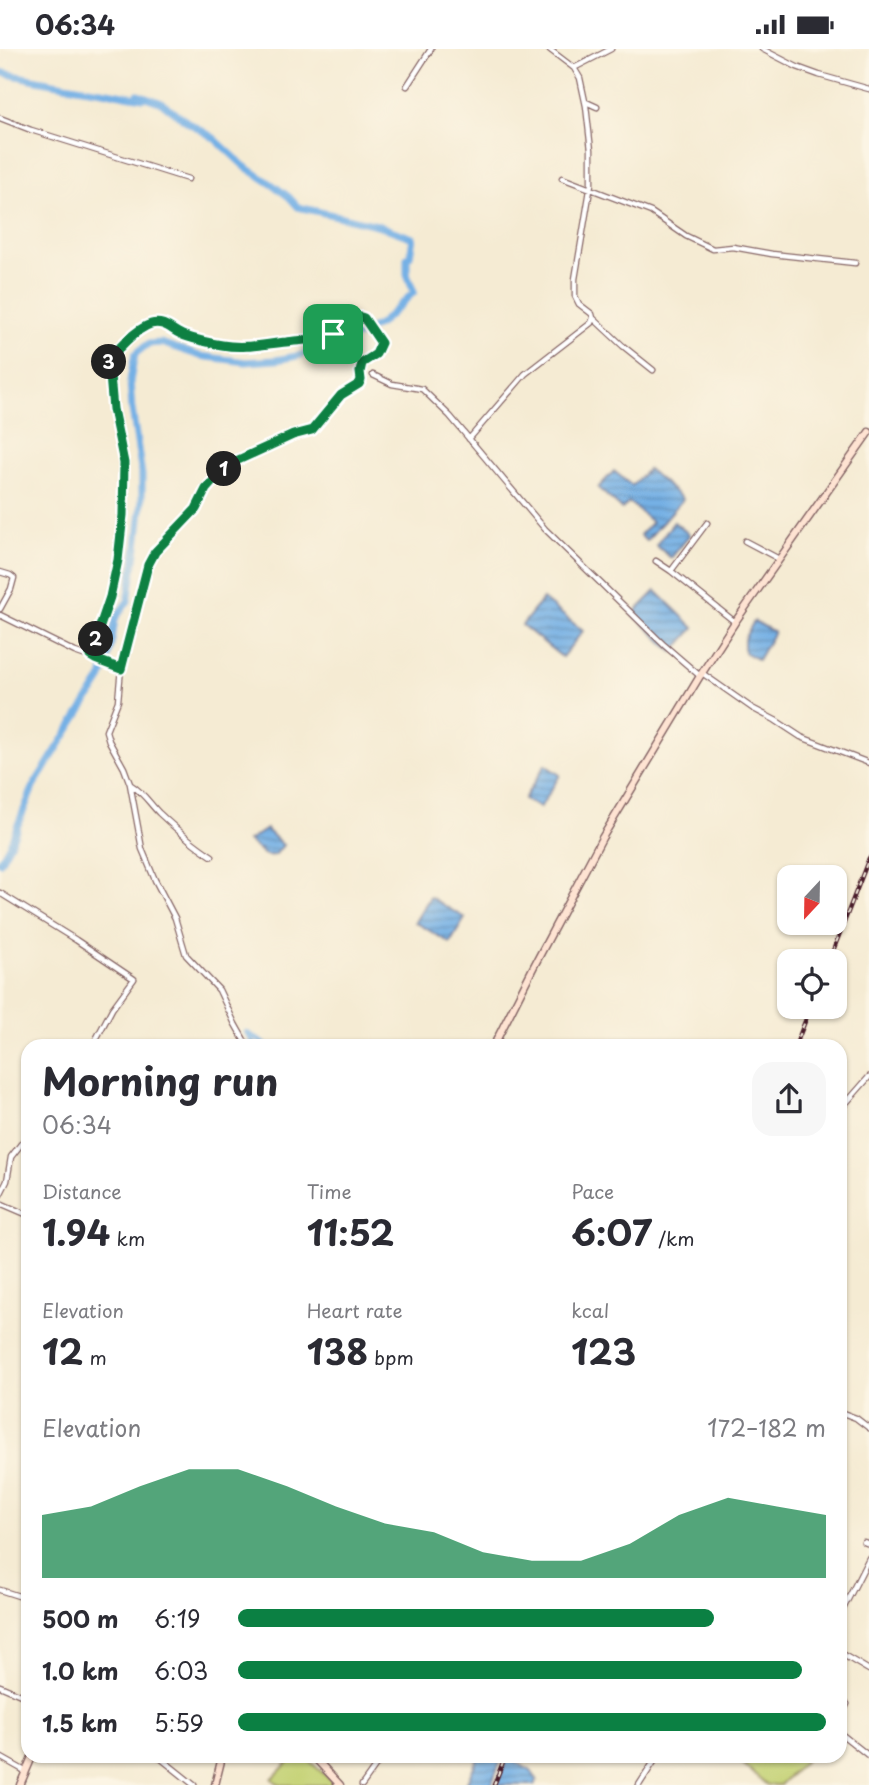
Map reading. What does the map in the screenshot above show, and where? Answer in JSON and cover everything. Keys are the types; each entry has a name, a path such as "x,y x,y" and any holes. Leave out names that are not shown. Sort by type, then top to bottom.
{"main road":[{"path":"497,1039 547,935 602,838 701,675 735,622 869,432"},
{"path":"20,1785 30,1763"},
{"path":"215,1785 220,1763"},
{"path":"320,1763 341,1785"}],"street":[{"path":"407,86 431,49"},
{"path":"550,49 574,68 580,78 591,150 590,190 575,279 575,296 579,304 593,314 593,318 653,370"},
{"path":"574,68 611,49"},
{"path":"762,49 808,71 869,89"},
{"path":"585,102 597,107"},
{"path":"0,118 188,179"},
{"path":"562,178 651,212 686,236 713,250 733,247 855,263"},
{"path":"92,658 110,597 118,560 123,515 124,463 113,409 109,364 111,359 130,338 153,323 167,325 182,335 235,347 264,346 333,334 358,318 364,318 381,343 376,354 362,363 359,384 341,395 312,430 293,435 236,461 223,470 206,489 196,509 155,552 148,565 120,668 118,701 106,731 130,784 142,849 175,918 186,955 219,991 243,1039"},
{"path":"469,439 525,374 591,323 593,318"},
{"path":"373,376 392,384 422,389 450,416 545,529 664,646 701,675 800,737 869,763"},
{"path":"671,571 707,523"},
{"path":"745,541 779,559"},
{"path":"656,561 735,622"},
{"path":"0,572 14,579 0,609"},
{"path":"0,615 75,652 120,668"},
{"path":"130,784 187,838 212,856"},
{"path":"0,893 134,979 112,1009 96,1039"},
{"path":"847,1102 869,1077"},
{"path":"0,1195 7,1181 11,1157 21,1144"},
{"path":"0,1203 21,1212"},
{"path":"847,1415 869,1428"},
{"path":"847,1601 869,1558"},
{"path":"0,1590 21,1597"},
{"path":"847,1657 869,1671"},
{"path":"0,1686 21,1696"},
{"path":"847,1739 869,1756"},
{"path":"0,1757 26,1772"},
{"path":"166,1763 194,1785"},
{"path":"362,1785 378,1763"},
{"path":"639,1785 653,1763"}],"green space":[{"path":"287,1763 312,1763 336,1785 280,1785 272,1779"},
{"path":"742,1763 803,1763 780,1785 767,1785"}],"water":[{"path":"648,469 683,499 646,541 640,535 652,522 629,502 622,509 598,488 614,471 632,486"},
{"path":"674,522 690,535 671,558 656,545"},
{"path":"656,591 694,628 673,652 633,614"},
{"path":"543,599 583,631 562,657 522,625"},
{"path":"754,621 774,632 758,660 744,652 744,639"},
{"path":"545,765 560,775 540,808 524,799"},
{"path":"266,829 283,845 275,855 265,855 248,841"},
{"path":"430,897 465,918 450,943 415,922"},
{"path":"475,1763 500,1763 491,1785 466,1785"},
{"path":"506,1763 518,1763 531,1771 537,1780 534,1785 497,1785"}],"waterway":[{"path":"0,72 143,98 138,94 162,103 214,138 244,166 289,197 298,207 377,225 413,238 410,256 407,258 407,274 414,292 380,324 352,339 345,346 347,344 335,348 310,349 302,355 276,360 246,362 200,356 161,343 148,344 135,354 130,381 142,475 142,500 128,601 115,619 102,678 34,785 0,862"},
{"path":"251,1039 246,1032 257,1039"}],"railway":[{"path":"834,949 869,858"},
{"path":"798,1039 806,1019"},
{"path":"494,1785 503,1763"}],"route":[{"path":"361,317 381,343 376,354 362,363 359,384 341,395 312,430 293,435 236,461 213,479 196,509 155,552 148,565 121,669 90,656 110,597 118,560 123,515 124,463 113,409 109,364 111,359 130,338 153,323 167,325 182,335 235,347 264,346 333,334 361,317"}]}
